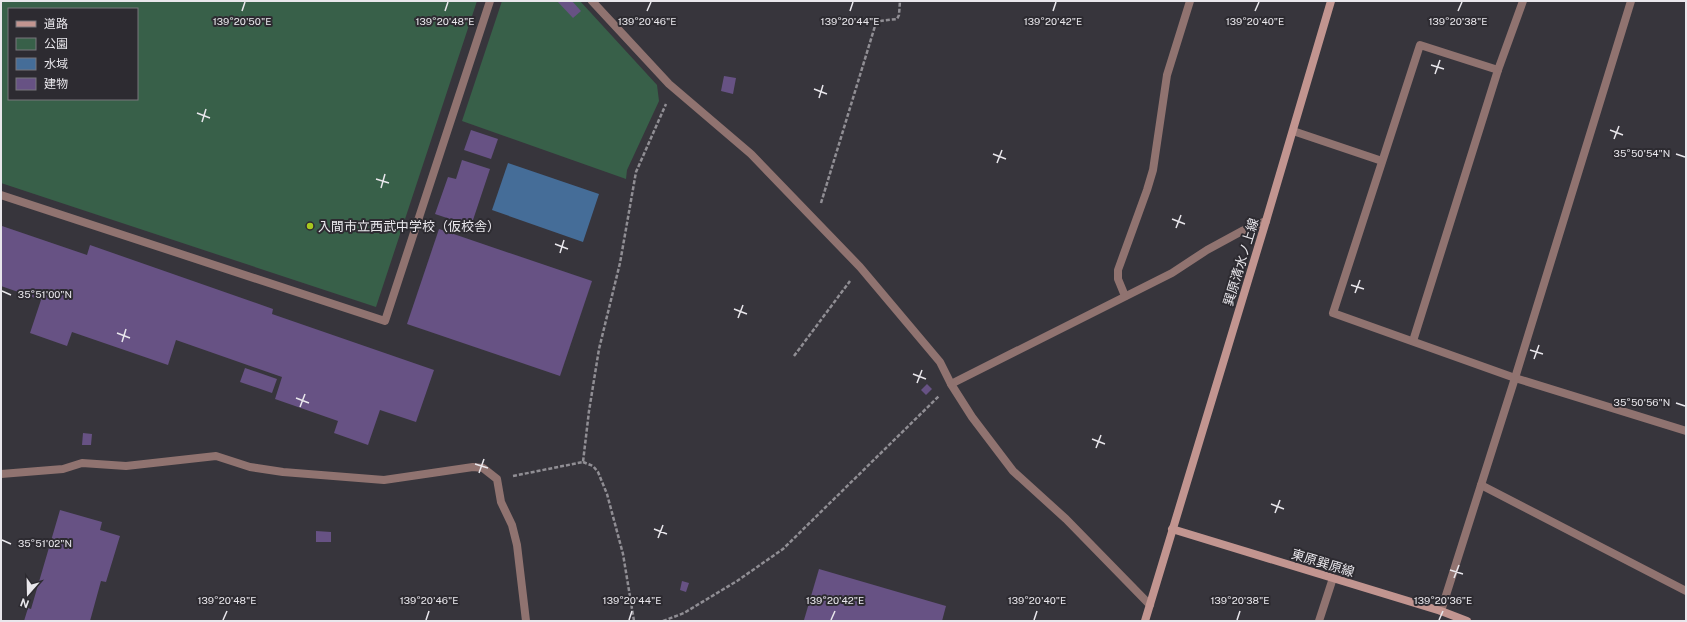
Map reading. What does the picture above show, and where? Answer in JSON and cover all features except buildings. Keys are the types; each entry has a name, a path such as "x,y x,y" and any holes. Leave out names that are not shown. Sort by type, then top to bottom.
{"street":[{"path":"1,195 385,321 490,1"},
{"path":"592,1 669,84 751,154 860,267 940,362 951,384 972,417 1013,471 1066,519 1150,605"},
{"path":"1125,296 1118,279 1118,270 1153,170 1168,75 1190,1"},
{"name":"巽原清水ノ上線","path":"1144,621 1266,221 1331,1"},
{"path":"1413,342 1498,70 1523,1"},
{"path":"1440,611 1515,378 1632,1"},
{"path":"1498,70 1420,45 1333,313 1515,378 1686,431"},
{"path":"1293,131 1382,160"},
{"path":"951,384 1172,273 1207,250 1242,230 1266,221"},
{"path":"1,474 63,470 82,463 126,466 216,456 250,467 283,472 384,480 473,467 483,468 496,479 501,502 512,525 517,545 526,621"},
{"path":"1481,485 1686,591"},
{"name":"東原巽原線","path":"1172,529 1440,611 1466,621"},
{"path":"1319,621 1332,578"}],"path":[{"path":"813,220 819,210 832,171 842,133 875,26 880,21 897,19 899,15 900,1"},
{"path":"583,462 589,411 599,349 620,263 636,172 668,100 669,84"},
{"path":"794,356 860,267"},
{"path":"663,621 684,612 737,581 783,549 951,384"},
{"path":"496,479 583,462 593,466 598,472 607,494 624,554 634,621"}],"green space":[{"path":"1,1 477,1 376,307 1,183"},
{"path":"502,1 580,1 657,85 659,101 627,170 626,179 462,121"}],"water":[{"path":"508,163 599,194 583,242 492,210"}],"place":[{"name":"入間市立西武中学校（仮校舎）","path":"310,226"}]}
